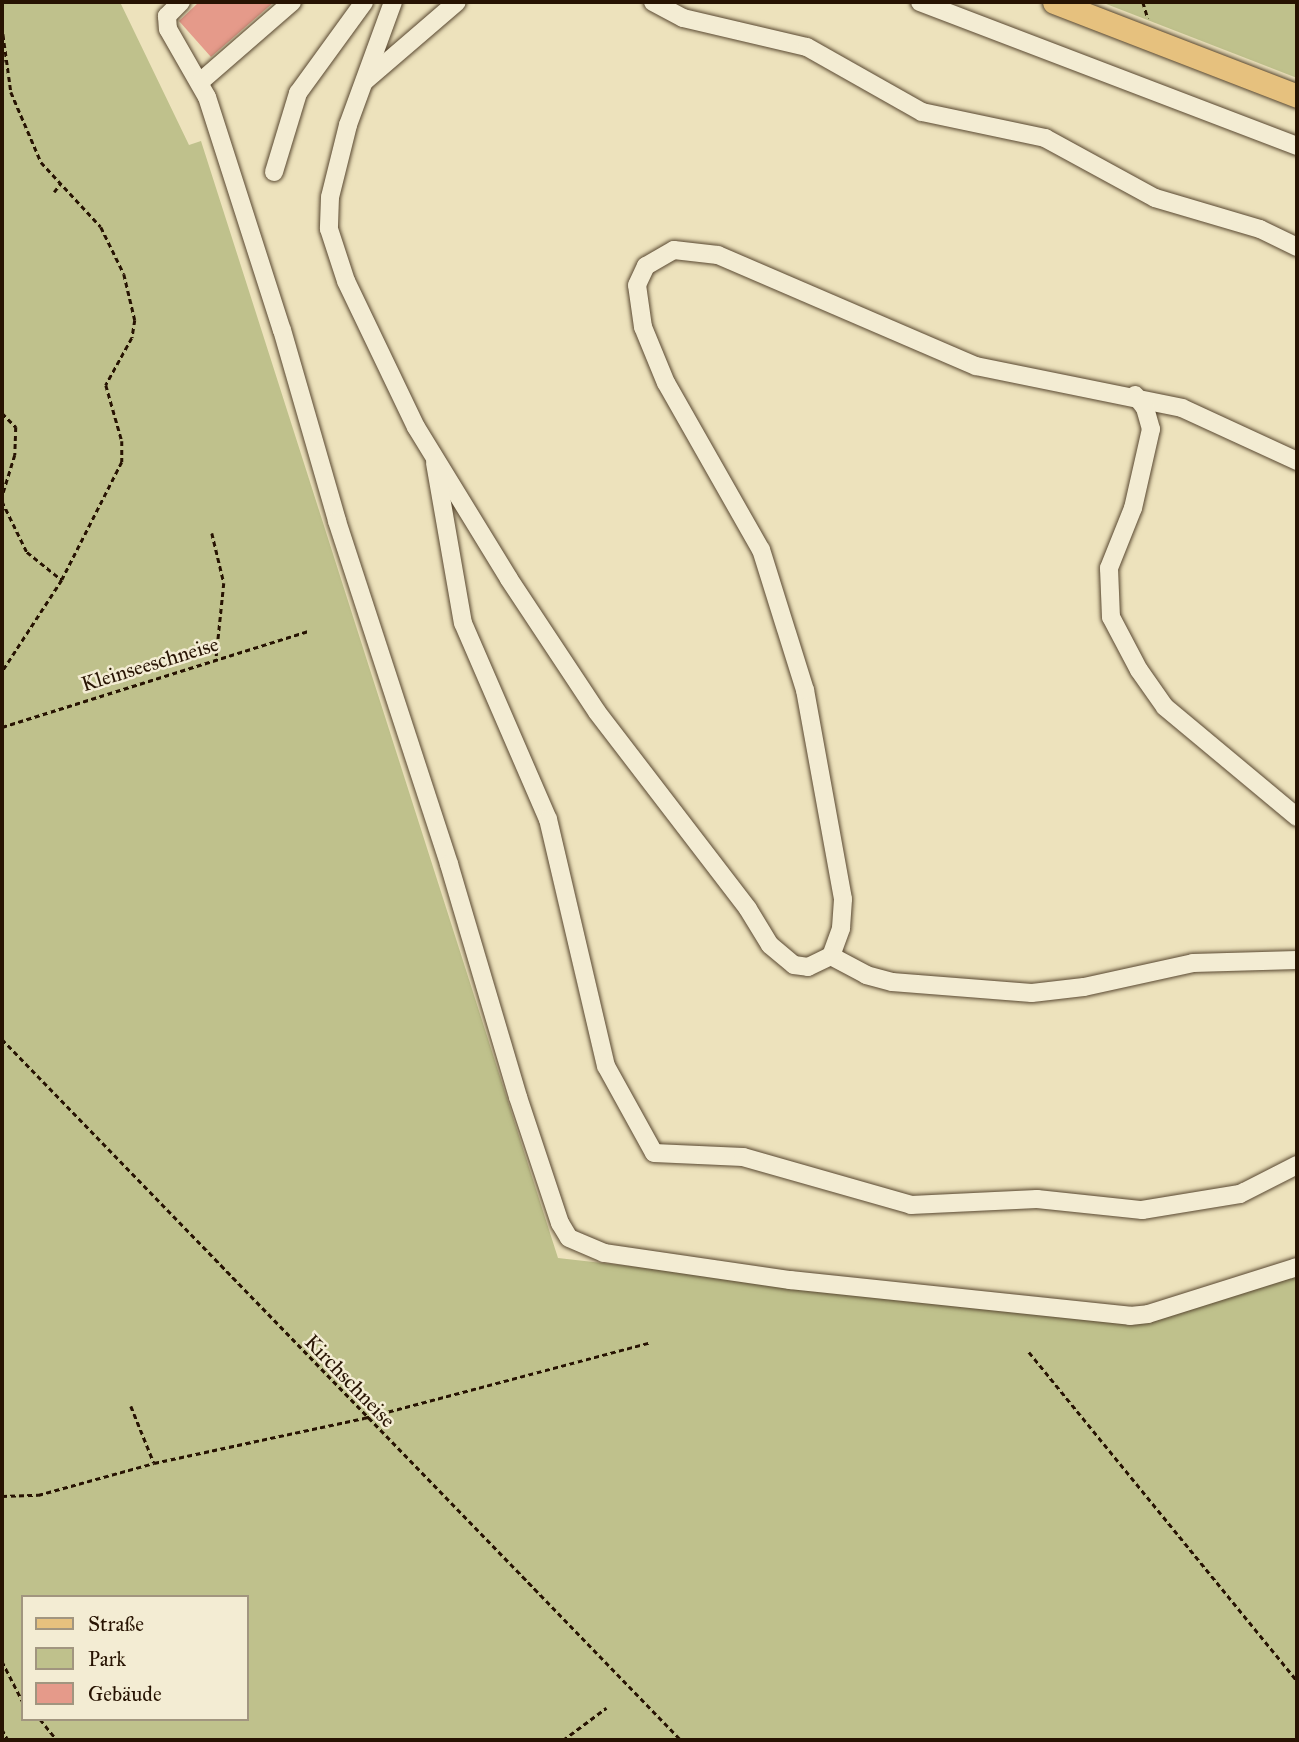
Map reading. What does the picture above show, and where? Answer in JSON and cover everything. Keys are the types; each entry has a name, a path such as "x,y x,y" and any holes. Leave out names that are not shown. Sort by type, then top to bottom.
{"main road":[{"path":"1054,2 1297,96"}],"lane":[{"path":"181,2 166,22 201,82 450,864 518,1097 560,1223 569,1238 604,1253 790,1280 1130,1316 1149,1314 1297,1267"},
{"path":"201,82 292,2"},
{"path":"274,173 298,93 364,2"},
{"path":"393,2 362,83 334,178 329,229 377,349 434,455 597,712 748,909 770,945 794,965 808,967 831,956 841,928 843,899 797,661 758,543 650,347 639,309 641,274 654,258 674,250 718,255 976,366 1168,404 1205,416 1297,461"},
{"path":"362,83 457,2"},
{"path":"653,2 683,18 807,47 922,112 1045,138 1155,198 1260,229 1297,247"},
{"path":"920,2 1297,146"},
{"path":"1135,396 1146,408 1150,424"},
{"path":"1168,404 1157,410 1150,424 1145,467 1109,568 1111,617 1144,678 1166,707 1297,817"},
{"path":"434,455 463,623 548,819 606,1066 653,1153 743,1157 911,1205 1048,1199 1142,1210 1240,1194 1297,1164"},
{"path":"831,956 866,975 892,982 1032,993 1074,989 1193,963 1297,960"}],"path":[{"path":"2,26 11,92 41,162 101,227 124,274 135,320 132,338 106,385 121,441 121,462 62,580 2,672"},
{"path":"2,64 5,52"},
{"path":"54,192 60,184"},
{"path":"2,413 16,426 15,455 2,499 27,552 62,580"},
{"path":"212,533 224,583 216,660"},
{"name":"Kleinseeschneise","path":"2,727 308,631"},
{"name":"Kirchschneise","path":"2,1039 363,1418 681,1740"},
{"path":"2,1496 38,1495 154,1463 363,1418 651,1342"},
{"path":"1029,1352 1297,1681"},
{"path":"131,1406 154,1463"},
{"path":"2,1661 21,1698"},
{"path":"563,1740 606,1708"},
{"path":"42,1721 57,1740"},
{"path":"2,1729 8,1740"}],"green space":[{"path":"2,2 120,2 189,145 201,141 558,1258 1140,1324 1297,1275 1297,1740 2,1740"},
{"path":"1101,2 1297,2 1297,78"}],"building":[{"path":"199,2 274,2 211,57 179,21"}]}
